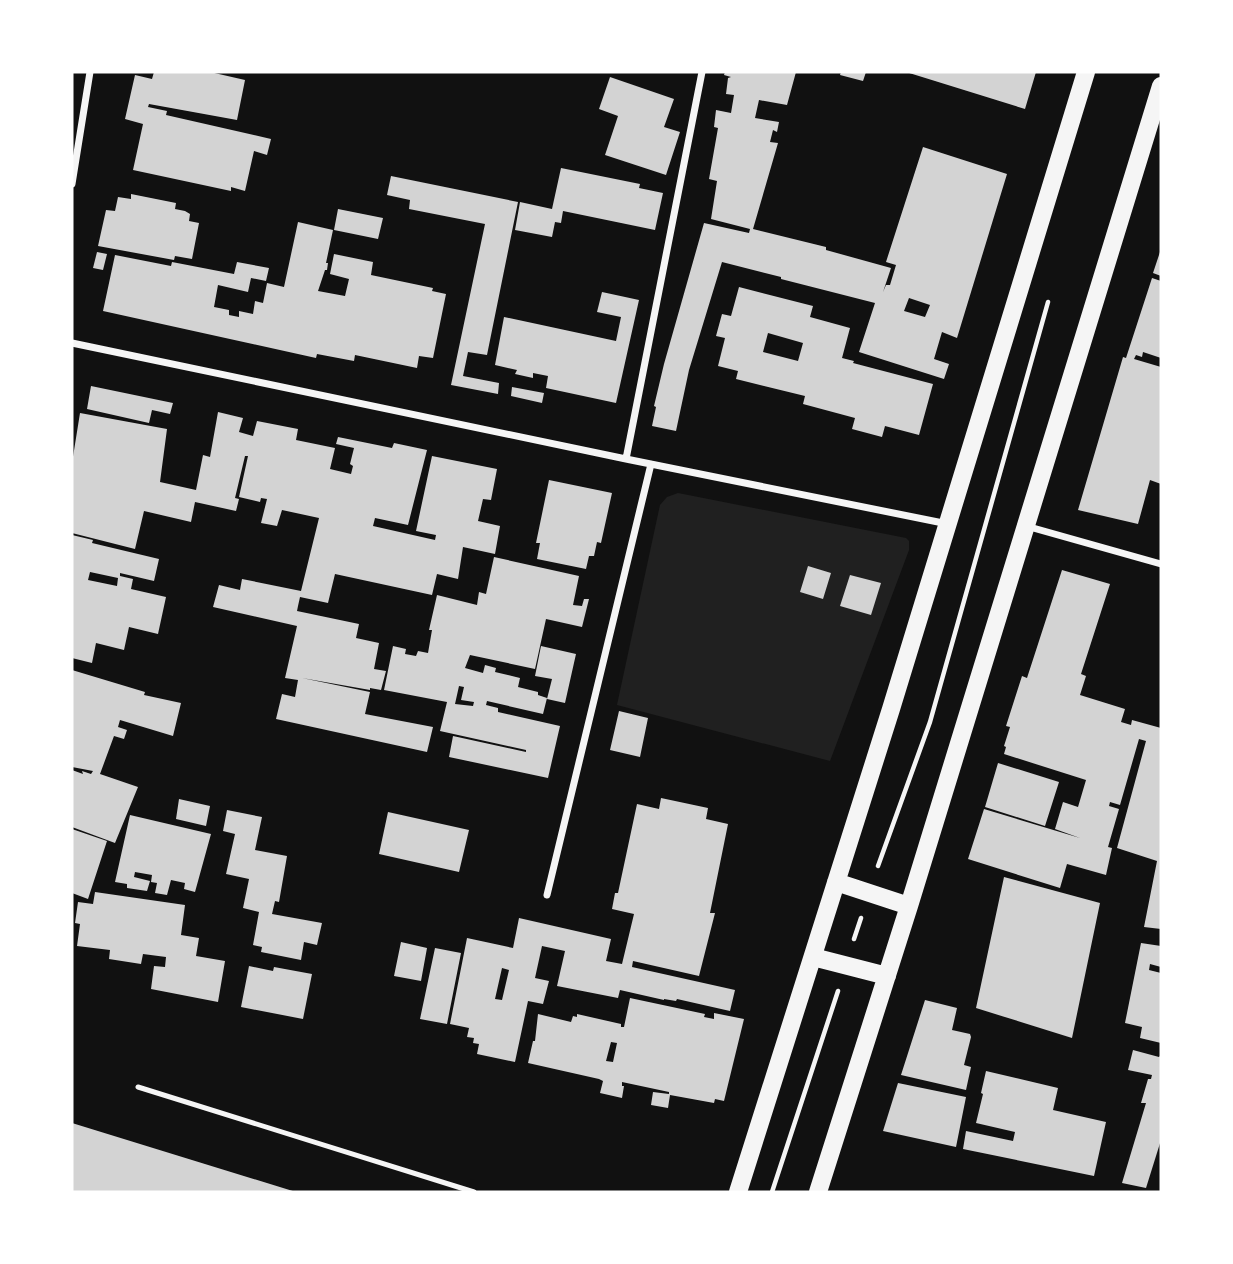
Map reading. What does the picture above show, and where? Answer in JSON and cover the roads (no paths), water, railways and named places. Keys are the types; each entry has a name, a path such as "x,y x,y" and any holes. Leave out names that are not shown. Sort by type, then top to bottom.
{"main road":[{"path":"738,1192 949,524 1086,72"},
{"path":"818,1192 909,906 1161,86"},
{"path":"836,882 909,906"},
{"path":"813,957 887,976"}],"street":[{"path":"72,184 90,72"},
{"path":"626,459 702,72"},
{"path":"72,343 949,524"},
{"path":"547,895 651,464"},
{"path":"1025,526 1161,564"}],"lane":[{"path":"138,1087 474,1192"}]}
